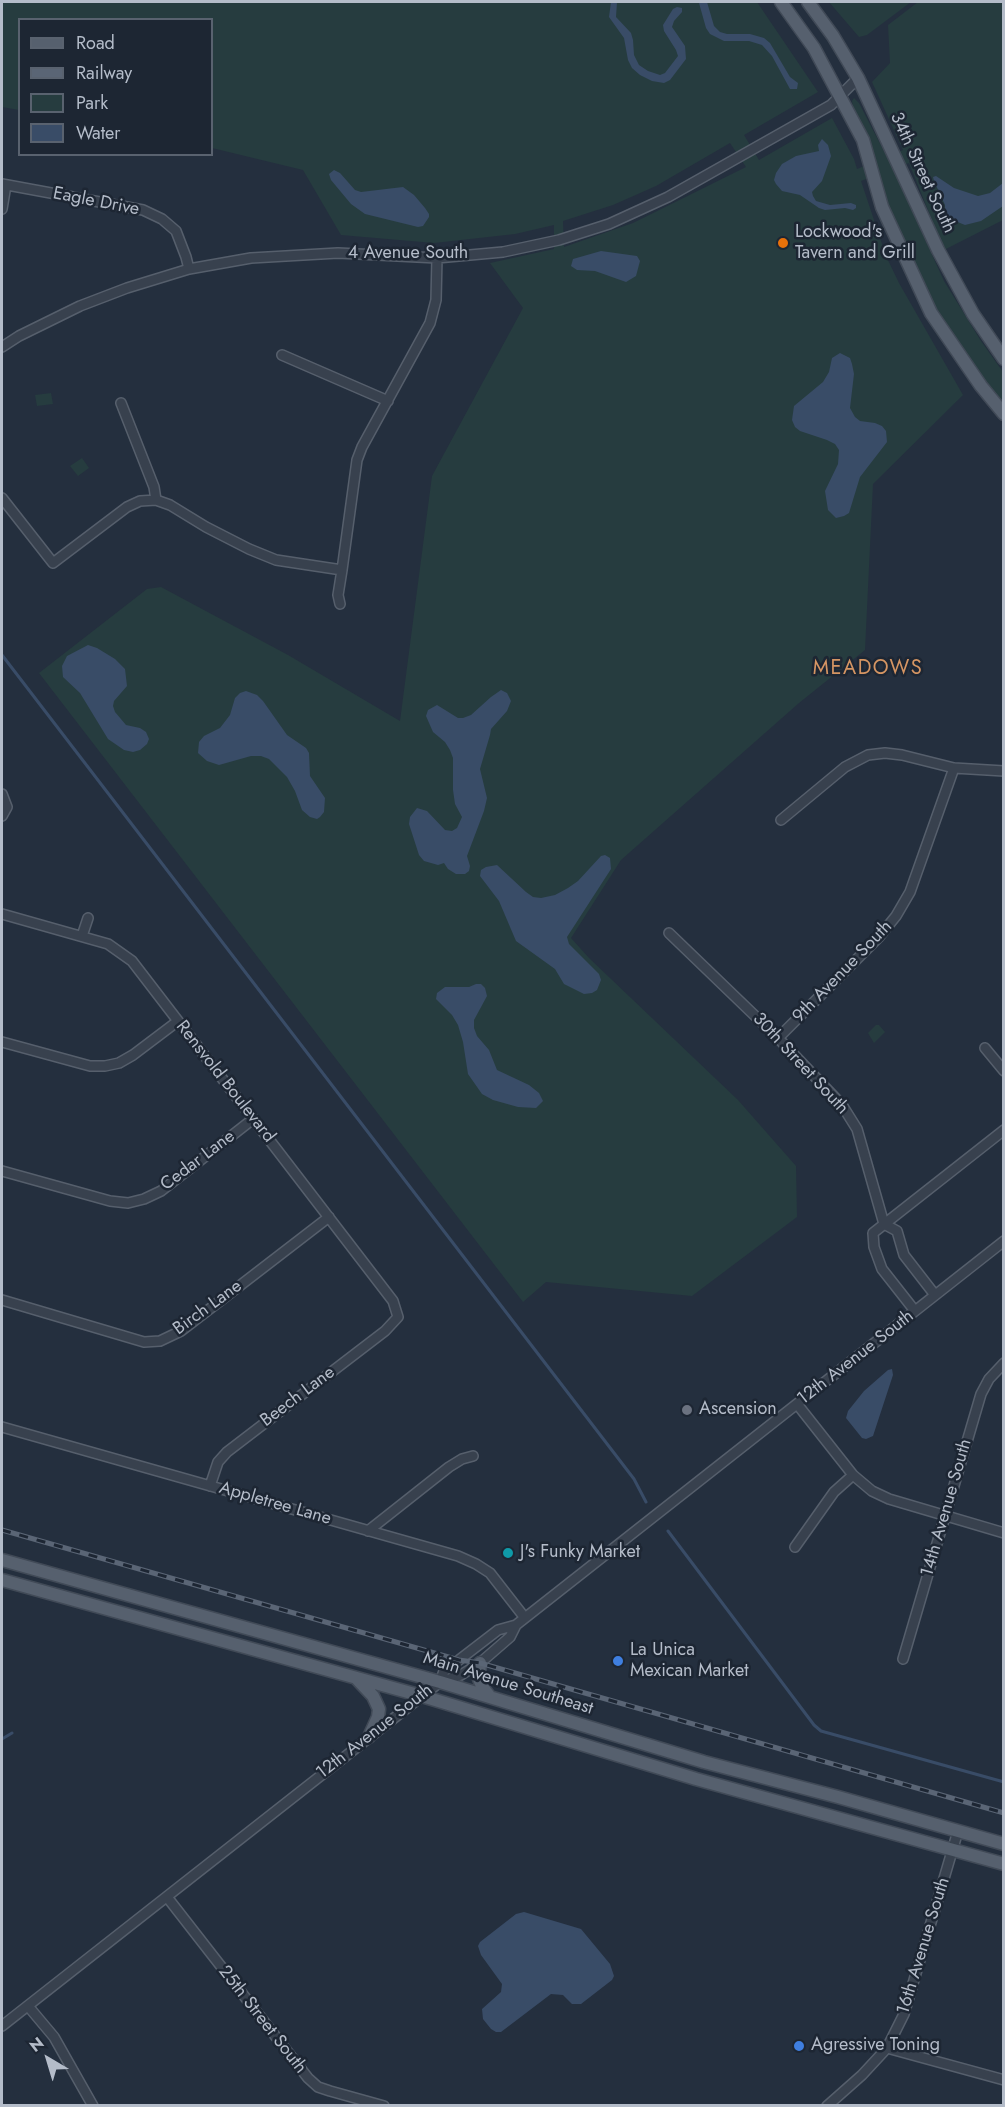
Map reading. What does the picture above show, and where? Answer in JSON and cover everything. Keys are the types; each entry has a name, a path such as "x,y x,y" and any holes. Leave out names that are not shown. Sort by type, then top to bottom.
{"main road":[{"path":"781,2 814,48 863,140 882,207 931,313 981,386 1004,414"},
{"name":"34th Street South","path":"808,2 833,36 858,78 938,250 973,314 1004,359"},
{"name":"Main Avenue Southeast","path":"2,1560 440,1682 704,1762 1004,1844"},
{"name":"Main Avenue Southeast","path":"2,1580 355,1677 696,1779 1004,1864"},
{"path":"480,1663 479,1679 491,1697"},
{"path":"355,1677 373,1696 379,1709 369,1737"}],"street":[{"name":"4 Avenue South","path":"2,347 19,336 80,306 127,288 189,269 251,258 338,253 437,258 503,252 559,240 609,224 693,184 831,105 858,78"},
{"name":"Eagle Drive","path":"2,209 4,184 143,210 162,219 176,231 189,269"},
{"path":"340,604 338,594 357,460 430,323 436,300 437,258"},
{"path":"282,355 388,400"},
{"path":"121,404 154,487 156,500"},
{"path":"2,498 53,563 127,507 140,501 156,500 170,505 249,549 276,560 342,570"},
{"path":"781,820 854,760 868,755 885,753 902,755 954,768 1004,771"},
{"name":"9th Avenue South","path":"778,1038 879,938 896,916 910,892 954,768"},
{"path":"2,794 7,807 2,816"},
{"name":"Rensvold Boulevard","path":"2,914 108,944 132,961 393,1301 398,1317"},
{"path":"82,936 88,918"},
{"name":"30th Street South","path":"669,933 778,1038 842,1105 857,1129 884,1224 897,1231 904,1255 934,1295"},
{"path":"2,1042 90,1066 105,1066 119,1063 133,1055 178,1021"},
{"path":"985,1048 1004,1071"},
{"name":"Cedar Lane","path":"2,1171 111,1201 128,1203 144,1199 160,1191 253,1119"},
{"path":"915,1311 882,1269 874,1247 873,1233 1004,1130"},
{"name":"Birch Lane","path":"2,1300 144,1342 160,1341 181,1331 329,1217"},
{"name":"12th Avenue South","path":"2,2026 440,1682 444,1671 498,1630 516,1625 1004,1241"},
{"name":"Beech Lane","path":"210,1486 218,1462 227,1452 385,1331 398,1317"},
{"name":"14th Avenue South","path":"903,1659 981,1394 989,1379 1004,1364"},
{"path":"797,1404 853,1474 872,1491 1004,1533"},
{"name":"Appletree Lane","path":"2,1427 458,1556 476,1564 490,1574 525,1618"},
{"path":"368,1531 449,1467 462,1459 473,1456"},
{"path":"795,1547 834,1492 853,1474"},
{"path":"440,1682 461,1675 480,1663 510,1637 516,1625"},
{"name":"16th Avenue South","path":"827,2106 862,2075 887,2048 904,2014 958,1831"},
{"name":"25th Street South","path":"167,1897 308,2078 324,2089 384,2106"},
{"path":"28,2006 54,2037 93,2106"},
{"path":"887,2048 1004,2080"}],"green space":[{"path":"2,2 757,2 818,92 744,135 759,160 832,118 857,169 874,162 868,140 853,107 854,98 859,103 887,157 903,150 872,82 890,63 888,25 918,2 1003,2 1003,220 944,250 909,163 893,169 944,281 1003,372 1003,407 989,390 944,322 922,284 895,226 877,175 861,181 886,256 963,395 873,484 865,650 799,703 621,860 571,938 589,958 738,1100 796,1166 797,1217 692,1296 546,1282 523,1302 39,673 147,589 161,587 288,655 400,721 432,476 523,308 490,263 554,249 554,225 515,234 434,243 341,235 303,170 213,148 213,18 18,18 18,110 2,107","holes":["730,143 746,167 633,223 564,247 563,221 613,205 656,186"]},
{"path":"829,2 911,2 867,35 859,37"},
{"path":"51,393 53,404 37,406 35,395"},
{"path":"82,458 89,468 78,476 70,466"},
{"path":"879,1025 885,1032 874,1043 868,1033"}],"water":[{"path":"611,2 617,2 616,17 631,33 634,55 639,65 660,75 665,73 678,56 663,25 673,9 682,8 682,12 672,27 685,46 686,59 670,80 664,83 652,81 632,68 628,60 624,38 609,17"},
{"path":"696,2 707,2 714,26 720,32 750,34 764,38 770,43 790,77 798,83 797,89 790,89 772,56 762,45 749,41 724,41 710,34 699,3"},
{"path":"822,139 828,145 831,156 822,181 812,192 813,196 816,201 830,205 851,203 856,205 853,210 819,208 800,195 782,191 774,180 782,164 796,156 819,151 818,145"},
{"path":"334,170 340,173 355,190 361,192 403,187 414,195 429,217 423,226 418,227 365,214 351,204 331,180 329,174"},
{"path":"936,176 954,188 978,196 990,193 1003,183 1003,206 981,221 965,225 955,221 946,216 945,205 933,177"},
{"path":"601,251 637,256 640,261 636,276 626,282 595,271 577,270 571,266 573,259"},
{"path":"840,353 850,358 854,374 850,408 860,421 882,426 886,431 887,442 860,477 849,513 836,518 828,510 825,491 838,464 839,450 835,444 827,440 800,431 792,420 794,406 823,382 829,372 832,358"},
{"path":"88,645 115,659 125,669 127,686 114,701 113,706 126,725 146,732 149,739 140,750 133,752 124,750 108,739 80,693 63,677 62,666 67,656"},
{"path":"501,690 507,693 511,701 507,711 491,729 480,769 487,798 467,856 469,871 465,874 456,874 444,863 438,865 424,861 419,855 409,824 410,817 417,808 427,811 445,830 452,831 457,828 462,817 455,804 453,758 445,742 433,732 426,716 428,710 437,705 458,718 463,718 471,715"},
{"path":"246,691 257,695 287,735 306,748 309,753 310,776 325,798 324,812 317,819 310,817 302,810 287,777 269,759 251,756 219,765 207,761 198,753 199,742 204,736 220,728 230,715 235,698"},
{"path":"605,855 610,858 611,869 567,937 569,944 599,974 601,980 597,990 584,994 564,984 555,969 516,941 499,901 480,876 481,870 497,865 526,892 533,897 541,898 555,895 568,888 578,881 601,856"},
{"path":"481,984 485,988 487,996 474,1020 477,1036 489,1050 497,1070 529,1085 539,1093 543,1101 536,1108 518,1107 493,1100 482,1094 468,1074 458,1025 452,1015 436,999 437,993 445,987 469,987"},
{"path":"892,1369 893,1375 873,1436 862,1438 846,1418 848,1411 864,1391"},
{"path":"524,1912 581,1929 610,1964 614,1976 581,2004 572,2004 563,1995 551,1994 501,2032 496,2032 483,2019 482,2009 501,1992 502,1984 481,1955 478,1946 516,1914"}],"waterway":[{"path":"2,655 634,1479 646,1502"},
{"path":"668,1531 814,1725 821,1731 1004,1782"},
{"path":"2,1739 12,1733"}],"railway":[{"path":"2,1530 459,1660 480,1663 1004,1813"}],"place":[{"name":"Lockwood's Tavern and Grill","path":"783,243"},
{"name":"Ascension","path":"687,1410"},
{"name":"J's Funky Market","path":"508,1553"},
{"name":"La Unica Mexican Market","path":"618,1661"},
{"name":"Agressive Toning","path":"799,2046"}],"district":[{"name":"MEADOWS","path":"868,669"}]}
